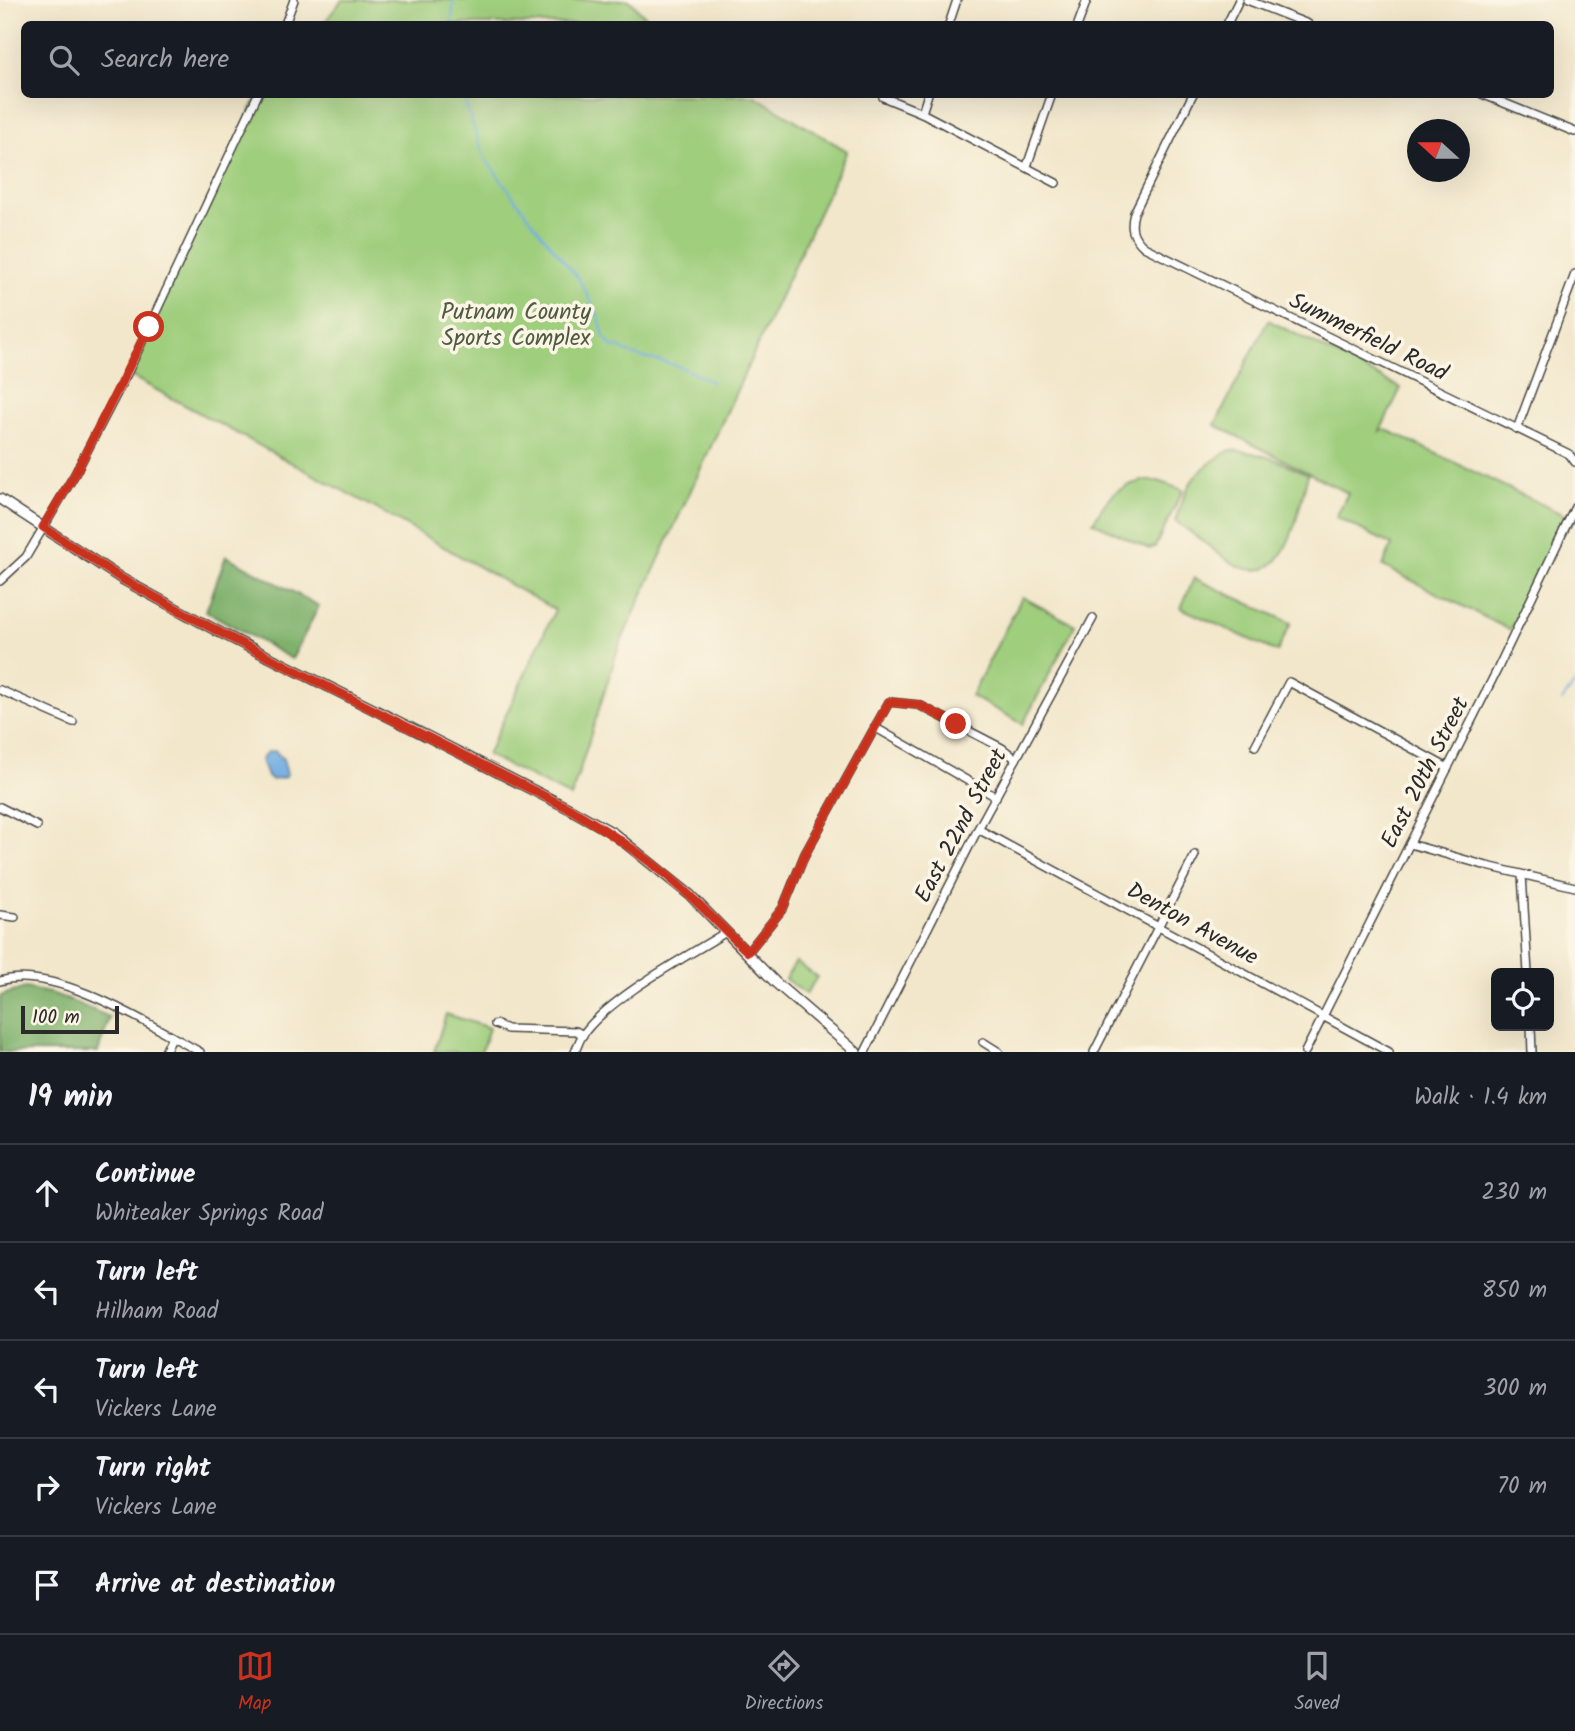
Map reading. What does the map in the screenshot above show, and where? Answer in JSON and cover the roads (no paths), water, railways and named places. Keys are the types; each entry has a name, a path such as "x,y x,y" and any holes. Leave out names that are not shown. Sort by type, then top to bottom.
{"main road":[{"path":"0,499 122,579 221,633 613,833 690,895 776,983 856,1052"}],"street":[{"path":"286,21 294,0"},
{"path":"950,21 957,0"},
{"path":"1079,21 1087,0"},
{"path":"1228,21 1239,0"},
{"path":"1247,0 1300,21"},
{"path":"0,581 26,556 75,474 127,374 256,98"},
{"path":"885,98 922,113 1056,183"},
{"path":"922,113 927,98"},
{"path":"1027,166 1051,98"},
{"name":"Summerfield Road","path":"1191,98 1134,213 1132,231 1144,247 1569,454 1575,462"},
{"path":"1492,98 1575,132"},
{"path":"1517,429 1575,274"},
{"name":"East 20th Street","path":"1304,1052 1448,768 1575,507"},
{"name":"East 22nd Street","path":"865,1052 978,829 1093,618"},
{"path":"1255,746 1289,682 1448,768"},
{"path":"0,690 73,722"},
{"path":"748,952 783,908 805,854 889,702 919,705 1002,748 1016,760"},
{"path":"876,728 996,797"},
{"path":"0,807 37,826"},
{"name":"Denton Avenue","path":"978,829 1389,1052"},
{"path":"1410,844 1575,887"},
{"path":"1094,1052 1195,855"},
{"path":"1522,875 1528,968"},
{"path":"0,915 15,917"},
{"path":"575,1052 583,1034 622,998 726,932"},
{"path":"0,981 32,978 67,986 200,1052"},
{"path":"495,1024 507,1029 576,1031 583,1034"},
{"path":"1531,1031 1532,1052"},
{"path":"165,1052 172,1037"},
{"path":"983,1042 999,1052"}],"water":[{"path":"275,751 283,759 287,774 273,780 267,777 261,760 267,752"}],"waterway":[{"path":"451,21 454,0"},
{"path":"463,98 484,157 579,279 599,317 604,337 613,348 618,347 638,356 676,366 712,382"},
{"path":"1562,701 1575,683"}],"park label":[{"name":"Putnam County Sports Complex","path":"516,324"}]}
